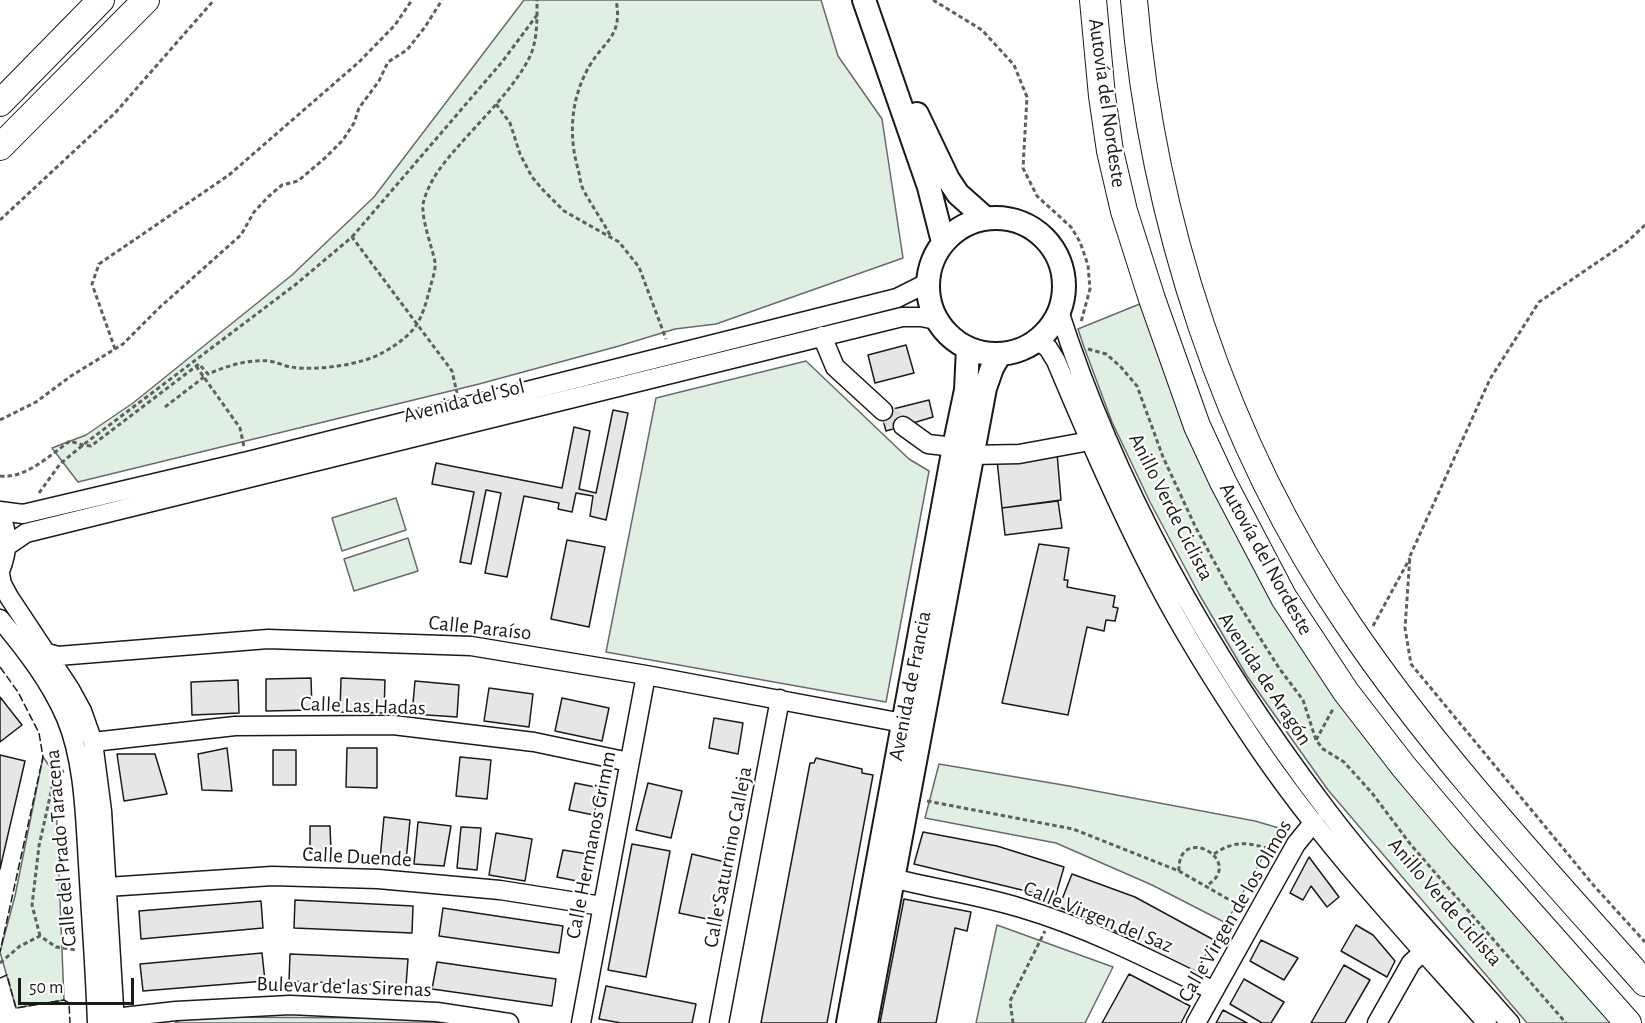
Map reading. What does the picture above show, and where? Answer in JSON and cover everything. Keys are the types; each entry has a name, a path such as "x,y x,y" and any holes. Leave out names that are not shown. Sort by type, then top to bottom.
{"highway":[{"path":"0,103 101,0"},
{"path":"0,147 146,0"},
{"name":"Autovía del Nordeste","path":"1093,0 1110,151 1124,211 1189,404 1222,482 1284,598 1346,692 1404,767 1464,838 1628,1023"},
{"name":"Autovía del Nordeste","path":"1134,0 1147,111 1170,216 1208,347 1258,465 1317,577 1379,668 1429,734 1494,812 1645,983"},
{"path":"1152,0 1154,54 1163,122 1170,216"}],"main road":[{"path":"864,0 928,187 943,242"},
{"path":"875,29 948,178 958,194 985,218"},
{"path":"985,218 1009,219 1031,227 1049,243 1061,264 1064,287 1059,311 1050,327 1037,340 1020,350 1000,354 984,353 956,341 936,320 929,302 927,283 932,262 943,242 964,225 985,218"},
{"name":"Avenida de Francia","path":"866,1023 908,797 963,451 968,348"},
{"name":"Avenida de Francia","path":"848,1023 903,723 963,451 992,368 1000,354"}],"street":[{"name":"Avenida del Sol","path":"0,513 22,514 248,461 897,298 927,283"},
{"name":"Avenida de Aragón","path":"1059,311 1101,422 1138,507 1172,572 1229,669 1270,733 1328,811 1510,1023"},
{"name":"Avenida del Sol","path":"7,546 26,533 822,336 902,317 936,320"},
{"path":"822,336 834,367 883,411"},
{"name":"Avenida de Aragón","path":"1037,340 1048,348 1056,361 1123,514 1157,582 1196,650 1256,744 1314,822 1366,886 1487,1023"},
{"path":"903,426 928,444 963,451 1019,454 1090,441"},
{"path":"0,513 7,534 7,546 0,573"},
{"name":"Calle del Prado Taracena","path":"0,573 2,584 9,597 47,653 82,711 93,742 102,811 107,887 109,1021"},
{"name":"Calle del Prado Taracena","path":"0,619 34,661 55,695 75,745 84,810 93,952 109,1021"},
{"name":"Calle Paraíso","path":"47,653 58,656 268,639 471,646 646,675 903,723"},
{"name":"Calle Hermanos Grimm","path":"581,1023 646,675"},
{"name":"Calle Saturnino Calleja","path":"719,1023 780,699"},
{"name":"Calle Las Hadas","path":"93,742 235,726 393,725 534,742 629,762"},
{"name":"Calle Virgen de los Olmos","path":"1196,1023 1290,854 1314,822"},
{"name":"Calle Duende","path":"107,887 272,876 378,879 500,890 602,906"},
{"name":"Calle Virgen del Saz","path":"892,878 979,897 1052,918 1124,946 1214,991"},
{"path":"1377,1023 1411,963 1424,951"},
{"name":"Bulevar de las Sirenas","path":"109,1021 290,1005 437,1012 509,1023"}],"path":[{"path":"0,220 115,113 214,0"},
{"path":"115,349 92,284 99,264 229,175 358,62 395,25 412,0"},
{"path":"0,420 36,402 71,376 123,344 241,235 254,212 269,196 282,185 298,181 325,158 343,140 354,123 359,108 379,81 388,62 407,50 442,0"},
{"path":"194,364 199,364 208,374 245,362 271,361 302,368 345,364 383,353 412,333 425,308 436,264 427,231 423,202 435,174 496,104 528,61 538,27 537,0"},
{"path":"610,236 583,189 573,152 572,113 588,68 610,42 618,13 616,0"},
{"path":"933,0 982,30 1014,65 1026,97 1023,168 1037,196 1071,226 1080,242 1088,265 1090,289 1086,310 1078,329"},
{"path":"0,476 12,478 39,464 70,441 91,446 100,440 352,237 502,62 537,14"},
{"path":"496,104 510,123 520,154 532,177 544,191 564,211 619,242 639,267 672,354"},
{"path":"1371,631 1410,556 1490,379 1539,302 1627,242 1645,225"},
{"path":"352,237 452,371 461,408"},
{"path":"1088,358 1084,347 1106,354 1137,386 1163,457 1196,528 1228,587 1303,700 1316,740 1323,749 1344,762 1411,844 1566,1023"},
{"path":"194,364 240,428 248,461"},
{"path":"165,408 204,377"},
{"path":"22,514 60,464 83,445"},
{"path":"1410,556 1405,628 1411,664 1595,887 1645,942"},
{"path":"1316,740 1334,707"},
{"path":"78,765 55,774 39,846 32,905 40,936 56,947 93,952"},
{"path":"908,797 1073,829 1179,872 1256,915"},
{"path":"1214,854 1228,844 1244,843 1290,854"},
{"path":"1179,872 1181,858 1190,849 1203,848 1214,854 1219,866 1211,883 1206,886"},
{"path":"1013,1023 1010,1001 1052,918"},
{"path":"0,963 20,946 40,936"}],"green space":[{"path":"524,0 821,0 838,56 882,119 903,258 716,324 675,329 479,384 78,482 52,448 86,435 133,403 292,275 374,197"},
{"path":"1152,299 1197,426 1346,692 1628,1023 1527,1023 1328,790 1247,676 1199,594 1150,502 1112,422 1078,329"},
{"path":"806,361 909,459 929,471 886,702 606,652 656,398"},
{"path":"396,498 406,530 342,551 332,518"},
{"path":"408,538 418,571 354,591 344,559"},
{"path":"43,757 55,774 64,1000 16,1008 0,952 15,896"},
{"path":"939,764 1255,821 1279,828 1226,923 1152,885 1056,843 925,818"},
{"path":"997,925 1113,967 1085,1023 976,1023"},
{"path":"198,1017 391,1018 459,1023 175,1023 182,1019"}],"building":[{"path":"906,345 914,373 875,383 868,355"},
{"path":"929,400 933,417 886,431 881,412"},
{"path":"613,410 628,413 606,520 590,516 593,496 576,493 572,512 558,509 559,503 524,496 507,577 485,573 501,493 486,490 471,564 460,562 474,492 432,484 436,463 562,488 574,427 590,431 579,489 596,493"},
{"path":"1057,453 1061,500 1002,508 997,460"},
{"path":"1058,501 1062,528 1005,535 1002,508"},
{"path":"567,540 605,547 589,627 551,619"},
{"path":"1039,544 1069,548 1064,580 1068,580 1067,587 1115,596 1113,607 1118,608 1115,621 1106,620 1104,631 1087,627 1068,715 1002,703"},
{"path":"311,678 312,710 266,711 266,679"},
{"path":"341,678 385,680 384,713 340,712"},
{"path":"238,680 239,713 192,715 191,682"},
{"path":"415,681 459,685 457,717 412,714"},
{"path":"489,688 533,694 529,727 484,721"},
{"path":"0,697 22,725 0,742"},
{"path":"562,698 609,708 602,741 555,731"},
{"path":"714,718 743,723 738,754 709,748"},
{"path":"227,748 232,791 202,790 198,754"},
{"path":"347,748 377,748 377,788 346,787"},
{"path":"273,750 296,750 296,785 273,785"},
{"path":"117,754 155,754 167,794 124,801"},
{"path":"0,755 25,761 0,869"},
{"path":"460,757 491,760 487,799 456,796"},
{"path":"816,758 862,769 862,773 873,775 827,1023 761,1023 810,763 814,763"},
{"path":"575,783 600,788 594,815 569,810"},
{"path":"648,783 682,791 671,838 636,830"},
{"path":"384,817 410,820 406,861 380,859"},
{"path":"418,822 451,826 444,866 414,864"},
{"path":"310,826 330,826 331,852 310,853"},
{"path":"461,827 481,828 477,870 457,868"},
{"path":"923,832 997,846 1064,867 1055,898 914,864"},
{"path":"496,833 532,839 525,881 489,875"},
{"path":"632,844 670,851 646,977 608,970"},
{"path":"563,850 588,854 582,882 557,877"},
{"path":"692,854 725,862 712,920 679,913"},
{"path":"1309,857 1339,897 1327,907 1311,886 1303,900 1290,893"},
{"path":"1072,874 1135,897 1214,940 1195,974 1104,925 1059,907"},
{"path":"904,899 971,912 967,931 955,928 936,1023 880,1023"},
{"path":"295,900 413,906 412,933 294,928"},
{"path":"261,901 263,928 141,939 139,911"},
{"path":"443,908 563,926 559,953 439,936"},
{"path":"1356,925 1373,935 1395,961 1387,977 1341,951"},
{"path":"1261,940 1298,958 1284,980 1250,961"},
{"path":"262,953 265,981 143,991 140,964"},
{"path":"290,954 408,959 406,986 289,981"},
{"path":"437,962 556,979 552,1006 432,989"},
{"path":"1344,965 1370,980 1345,1023 1311,1023"},
{"path":"1129,974 1190,1006 1181,1023 1102,1023"},
{"path":"1244,979 1284,1002 1271,1023 1262,1023 1230,1004"},
{"path":"606,986 696,1004 692,1023 621,1023 599,1019"},
{"path":"1223,1010 1247,1023 1216,1023"}],"tunnel":[{"path":"883,411 903,426"}],"fence":[{"path":"0,667 18,692 39,733 43,757 0,952"},
{"path":"0,978 7,975 16,1008 64,1000 69,1003 70,1023"}]}
